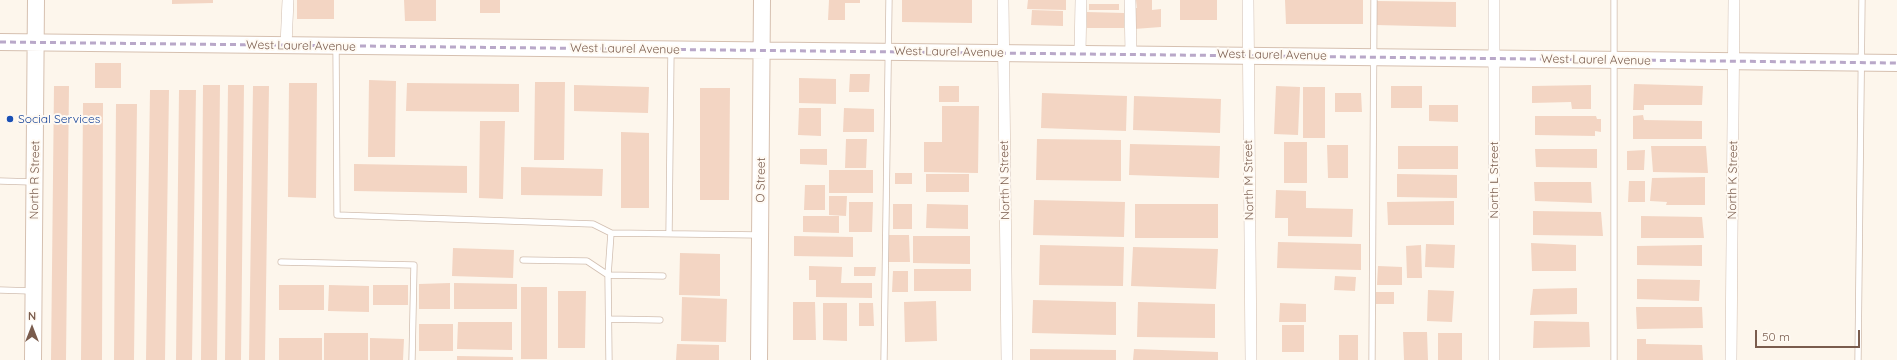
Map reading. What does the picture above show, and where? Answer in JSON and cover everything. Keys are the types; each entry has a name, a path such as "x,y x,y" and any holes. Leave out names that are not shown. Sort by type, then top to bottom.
{"street":[{"name":"North R Street","path":"33,360 36,0"},
{"path":"286,46 288,0"},
{"name":"O Street","path":"759,360 762,0"},
{"name":"North N Street","path":"1003,0 1007,360"},
{"path":"1080,54 1081,0"},
{"path":"1130,0 1131,55"},
{"name":"North M Street","path":"1248,0 1251,360"},
{"name":"North L Street","path":"1494,0 1494,360"},
{"name":"North K Street","path":"1731,360 1734,0"},
{"name":"West Laurel Avenue","path":"0,42 1131,55 1248,54 1897,63"}],"lane":[{"path":"884,360 889,0"},
{"path":"1372,360 1374,0"},
{"path":"1614,0 1614,360"},
{"path":"1858,360 1862,0"},
{"path":"336,46 337,216 593,224 611,233 760,236"},
{"path":"669,234 671,50"},
{"path":"0,181 35,182"},
{"path":"610,360 608,275 611,233"},
{"path":"523,260 587,261 608,275 663,276"},
{"path":"281,262 414,265 412,360"},
{"path":"0,290 34,291"},
{"path":"609,319 660,320"}],"building":[{"path":"172,0 213,0 213,3 172,4"},
{"path":"297,0 334,0 334,19 297,19"},
{"path":"404,0 436,0 436,21 405,21"},
{"path":"480,0 500,0 500,13 480,13"},
{"path":"829,0 860,0 860,3 845,3 845,20 828,20"},
{"path":"902,0 972,0 972,23 902,22"},
{"path":"1028,0 1066,0 1066,10 1027,9"},
{"path":"1136,0 1152,0 1152,10 1161,9 1161,27 1134,29 1133,8 1137,8"},
{"path":"1180,0 1217,0 1217,20 1180,20"},
{"path":"1285,0 1363,0 1363,24 1286,24"},
{"path":"1376,1 1456,2 1456,27 1376,25"},
{"path":"1089,4 1119,4 1119,10 1089,10"},
{"path":"1032,10 1063,11 1063,26 1031,25"},
{"path":"1087,12 1124,13 1124,28 1087,28"},
{"path":"95,63 121,63 121,88 95,88"},
{"path":"850,74 870,74 869,92 849,92"},
{"path":"799,78 836,79 836,104 799,103"},
{"path":"369,80 396,81 395,157 368,157"},
{"path":"535,82 565,82 564,160 534,160"},
{"path":"289,83 317,83 316,198 288,197"},
{"path":"407,83 519,84 519,112 406,111"},
{"path":"1634,84 1703,86 1702,105 1644,105 1644,110 1633,110"},
{"path":"203,85 220,85 217,360 201,360"},
{"path":"228,85 244,85 241,360 225,360"},
{"path":"574,85 649,87 648,113 574,111"},
{"path":"1591,85 1591,109 1572,109 1571,102 1532,103 1532,86"},
{"path":"54,86 69,86 66,360 51,360"},
{"path":"253,86 269,86 265,360 249,360"},
{"path":"939,86 959,86 959,102 939,102"},
{"path":"1276,86 1300,87 1298,135 1274,134"},
{"path":"1391,86 1422,86 1422,108 1391,108"},
{"path":"1303,87 1325,87 1325,138 1303,138"},
{"path":"700,88 730,88 729,200 700,200"},
{"path":"150,90 169,90 165,360 146,360"},
{"path":"179,90 196,90 192,360 176,360"},
{"path":"1042,93 1127,96 1126,131 1041,128"},
{"path":"1335,93 1361,93 1362,112 1335,112"},
{"path":"1134,96 1221,99 1220,133 1133,130"},
{"path":"83,103 103,103 102,360 81,360"},
{"path":"116,104 137,104 134,360 114,360"},
{"path":"1429,105 1458,105 1458,122 1429,121"},
{"path":"942,106 979,106 978,173 924,172 924,142 942,142"},
{"path":"799,108 821,108 821,136 798,135"},
{"path":"844,108 874,109 874,132 843,132"},
{"path":"1643,115 1644,120 1702,121 1702,139 1633,139 1633,116"},
{"path":"1535,116 1596,116 1597,119 1601,119 1601,132 1595,131 1595,136 1535,135"},
{"path":"480,121 505,121 503,199 479,198"},
{"path":"621,132 649,133 649,208 621,208"},
{"path":"846,139 867,139 866,168 845,168"},
{"path":"1037,139 1121,140 1121,181 1036,180"},
{"path":"1284,142 1307,142 1307,183 1284,183"},
{"path":"1130,144 1220,146 1219,178 1129,175"},
{"path":"1327,145 1348,145 1348,178 1328,178"},
{"path":"1398,146 1458,146 1458,169 1398,169"},
{"path":"1651,146 1706,146 1708,173 1653,172"},
{"path":"800,149 827,149 827,165 800,164"},
{"path":"1535,149 1597,149 1597,168 1536,167"},
{"path":"1645,150 1644,170 1627,170 1627,151"},
{"path":"354,164 467,166 467,193 354,191"},
{"path":"521,167 603,169 602,196 521,195"},
{"path":"829,170 873,170 873,193 829,193"},
{"path":"895,173 912,173 912,184 895,184"},
{"path":"926,174 969,174 969,192 926,192"},
{"path":"1397,174 1457,175 1457,198 1397,197"},
{"path":"1705,177 1705,205 1666,205 1667,202 1650,201 1652,178"},
{"path":"1629,181 1645,181 1645,202 1628,202"},
{"path":"1534,182 1591,182 1592,203 1535,201"},
{"path":"805,185 825,185 825,210 804,210"},
{"path":"1276,190 1306,191 1306,208 1353,209 1352,237 1288,236 1288,218 1275,218"},
{"path":"829,196 847,196 846,216 829,215"},
{"path":"1034,200 1125,202 1124,237 1033,235"},
{"path":"1454,201 1454,225 1388,225 1387,202"},
{"path":"849,202 873,202 872,232 849,232"},
{"path":"893,204 912,204 912,229 893,229"},
{"path":"927,204 968,205 968,229 926,228"},
{"path":"1135,204 1218,204 1218,238 1135,238"},
{"path":"1533,211 1601,212 1603,236 1533,235"},
{"path":"803,216 839,216 839,233 803,232"},
{"path":"1641,216 1702,217 1704,238 1641,238"},
{"path":"888,235 909,235 910,262 888,262"},
{"path":"794,236 853,237 853,257 794,256"},
{"path":"913,236 970,236 970,264 913,263"},
{"path":"1278,242 1361,244 1361,270 1277,268"},
{"path":"1531,243 1576,245 1576,271 1532,271"},
{"path":"1426,244 1455,245 1454,268 1425,267"},
{"path":"1040,245 1124,247 1123,286 1039,285"},
{"path":"1421,245 1422,278 1407,278 1406,246"},
{"path":"1702,245 1702,266 1637,265 1637,246"},
{"path":"1133,247 1218,249 1216,289 1131,286"},
{"path":"453,248 514,250 513,278 452,276"},
{"path":"680,253 720,254 720,296 679,295"},
{"path":"809,266 842,267 841,283 872,283 872,298 816,297 816,280 809,280"},
{"path":"1378,266 1402,267 1402,285 1377,285"},
{"path":"854,267 876,267 875,276 854,276"},
{"path":"914,269 971,269 971,291 914,291"},
{"path":"893,271 908,271 908,292 892,292"},
{"path":"1335,276 1356,277 1355,291 1334,290"},
{"path":"1637,279 1700,280 1699,301 1637,299"},
{"path":"450,283 450,309 419,309 419,284"},
{"path":"454,283 517,284 517,309 454,309"},
{"path":"279,285 324,285 324,310 279,310"},
{"path":"329,285 369,286 369,312 328,311"},
{"path":"373,285 408,285 408,305 373,305"},
{"path":"521,287 547,287 547,359 521,359"},
{"path":"1577,288 1577,314 1530,315 1533,289"},
{"path":"1428,290 1454,291 1452,322 1427,321"},
{"path":"558,291 586,291 585,348 558,348"},
{"path":"1376,292 1394,292 1394,304 1376,304"},
{"path":"682,297 727,299 726,342 681,341"},
{"path":"1033,300 1116,302 1116,335 1032,333"},
{"path":"936,301 937,341 905,342 904,302"},
{"path":"793,302 815,302 816,340 793,340"},
{"path":"1138,302 1215,304 1215,338 1137,337"},
{"path":"823,303 847,303 847,341 823,340"},
{"path":"859,303 873,303 874,326 859,326"},
{"path":"1280,303 1306,304 1306,322 1279,322"},
{"path":"1636,307 1702,307 1703,328 1637,329"},
{"path":"1534,321 1589,322 1590,347 1533,348"},
{"path":"458,322 512,322 512,350 457,349"},
{"path":"419,324 453,324 453,351 419,351"},
{"path":"1282,325 1304,325 1304,352 1282,352"},
{"path":"1403,332 1427,332 1428,360 1404,360"},
{"path":"324,333 368,333 368,360 324,360"},
{"path":"1438,333 1462,333 1462,360 1438,360"},
{"path":"1339,335 1358,335 1358,360 1339,360"},
{"path":"279,338 322,338 322,360 279,360"},
{"path":"370,338 404,339 403,360 370,360"},
{"path":"1637,339 1646,339 1646,344 1702,345 1703,360 1637,360"},
{"path":"677,344 719,345 719,360 676,360"},
{"path":"1030,349 1116,350 1116,360 1030,360"},
{"path":"1134,349 1218,352 1218,360 1133,360"},
{"path":"457,356 513,357 513,360 457,360"}],"railway":[{"path":"0,42 1897,63"}],"place":[{"name":"Social Services","path":"10,119"}]}
